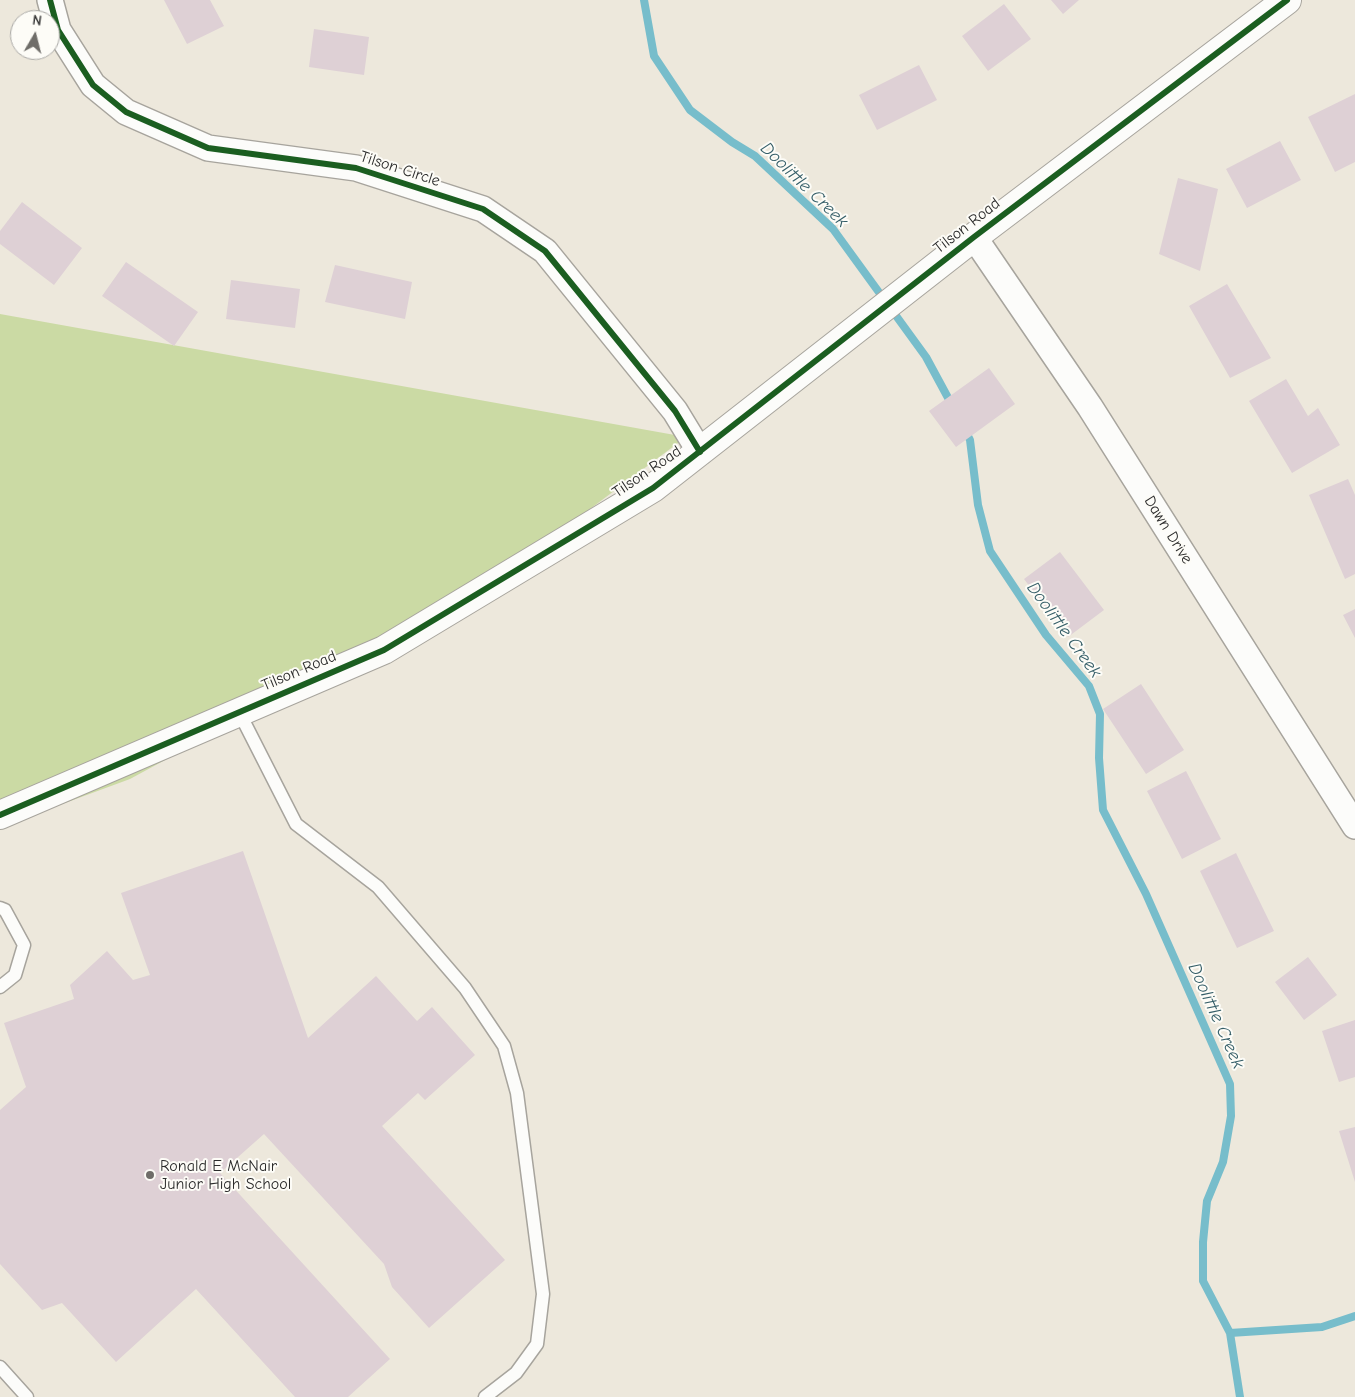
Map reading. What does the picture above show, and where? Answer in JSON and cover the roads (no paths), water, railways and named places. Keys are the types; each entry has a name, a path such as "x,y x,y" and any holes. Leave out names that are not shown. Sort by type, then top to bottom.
{"street":[{"name":"Tilson Circle","path":"50,0 58,30 77,62 93,85 126,112 208,148 356,168 484,209 545,251 674,411 700,452"},
{"name":"Tilson Road","path":"0,815 384,650 653,488 974,237 1287,0"},
{"name":"Dawn Drive","path":"974,237 1090,407 1355,826"}],"lane":[{"path":"239,712 296,824 378,887 465,988 504,1046 517,1093 543,1294 537,1344 516,1373 485,1397"},
{"path":"0,908 5,910 24,945 15,975 0,987"},
{"path":"0,1367 27,1397"}],"waterway":[{"name":"Doolittle Creek","path":"644,0 654,56 690,110 732,142 755,156 833,229 926,357 953,407"},
{"name":"Doolittle Creek","path":"965,430 970,440 978,505 990,551 1046,635 1089,686 1100,714 1099,758 1103,810 1146,894 1230,1084 1231,1116 1223,1162 1207,1201 1203,1242 1203,1281 1230,1333 1240,1397"},
{"path":"1230,1333 1322,1327 1355,1316"}],"place":[{"name":"Ronald E McNair Junior High School","path":"150,1175"}]}
